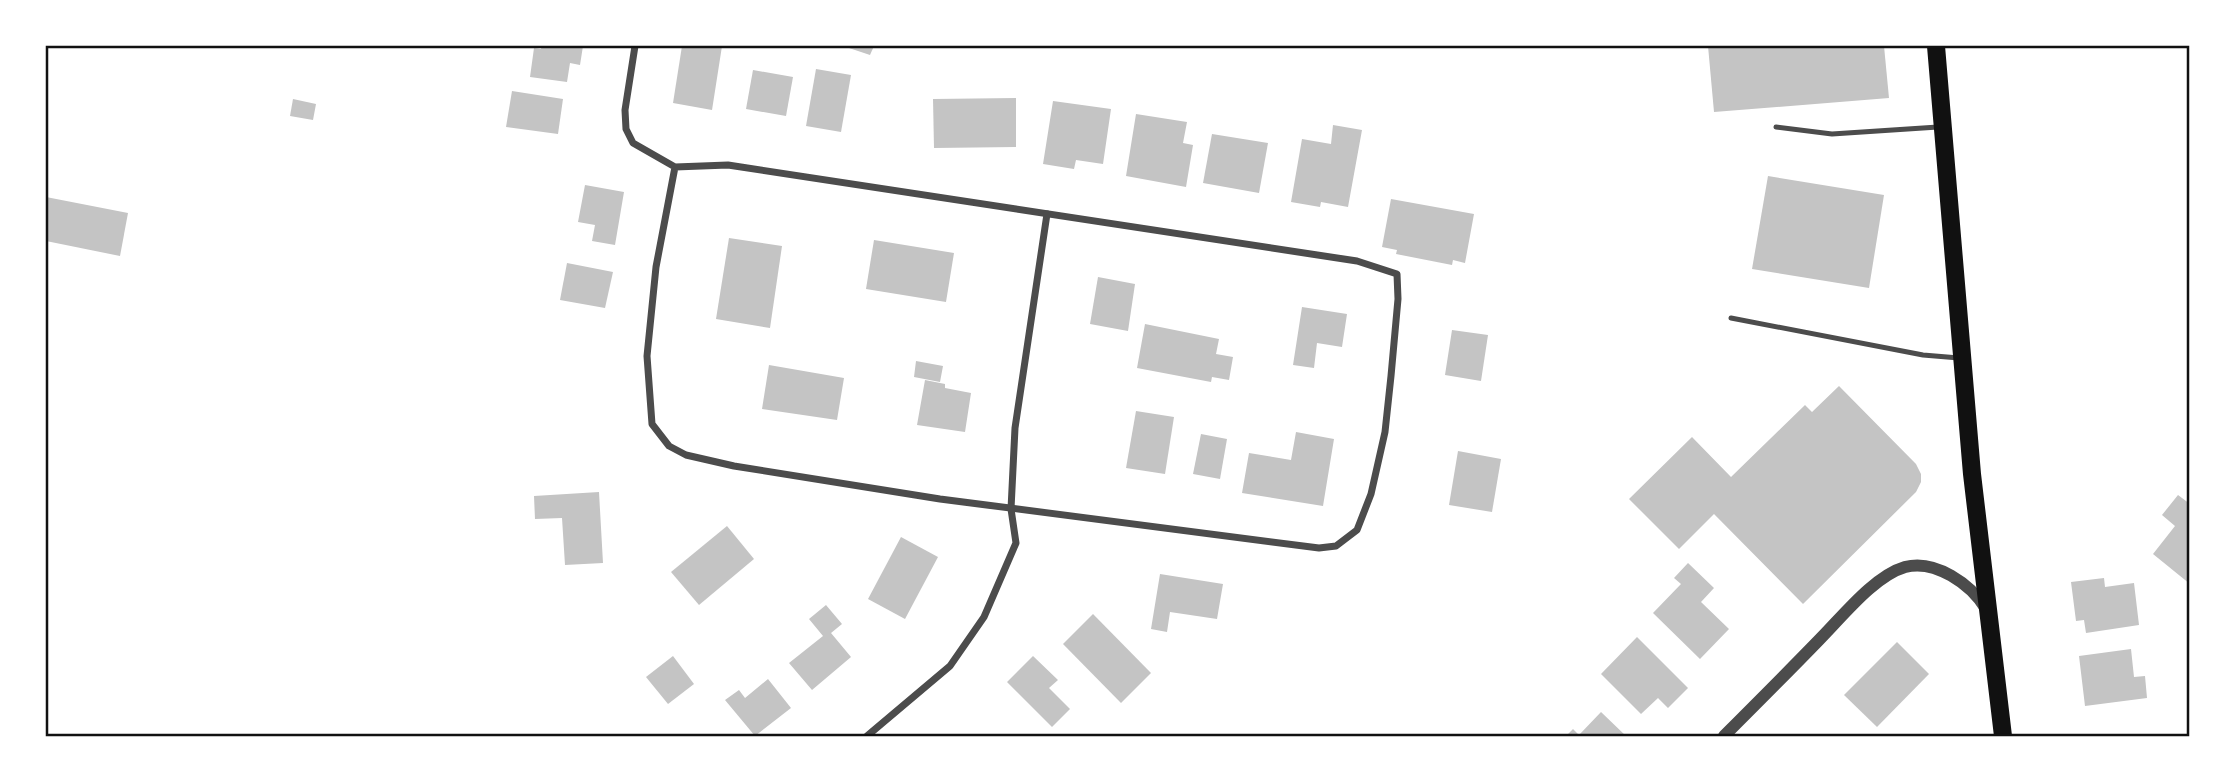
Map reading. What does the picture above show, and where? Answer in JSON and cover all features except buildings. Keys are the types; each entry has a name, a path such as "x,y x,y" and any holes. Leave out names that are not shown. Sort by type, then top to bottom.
{"main road":[{"path":"1936,46 1972,474 2003,737"}],"street":[{"path":"635,46 625,110 626,129 633,143 675,167 728,165 1357,261 1396,274 1398,299 1385,432 1371,495 1357,530 1336,546 1319,548 1012,509 734,466 686,456 668,446 652,424 647,356 656,267 675,167"},
{"path":"867,737 950,666 984,617 1016,542 1012,509 1015,428 1047,214"},
{"path":"1724,737 1857,602 1882,579 1898,569 1920,565 1934,568 1968,588 1987,610"}],"lane":[{"path":"1776,127 1832,134 1942,127"},
{"path":"1731,318 1923,355 1964,358"}]}
